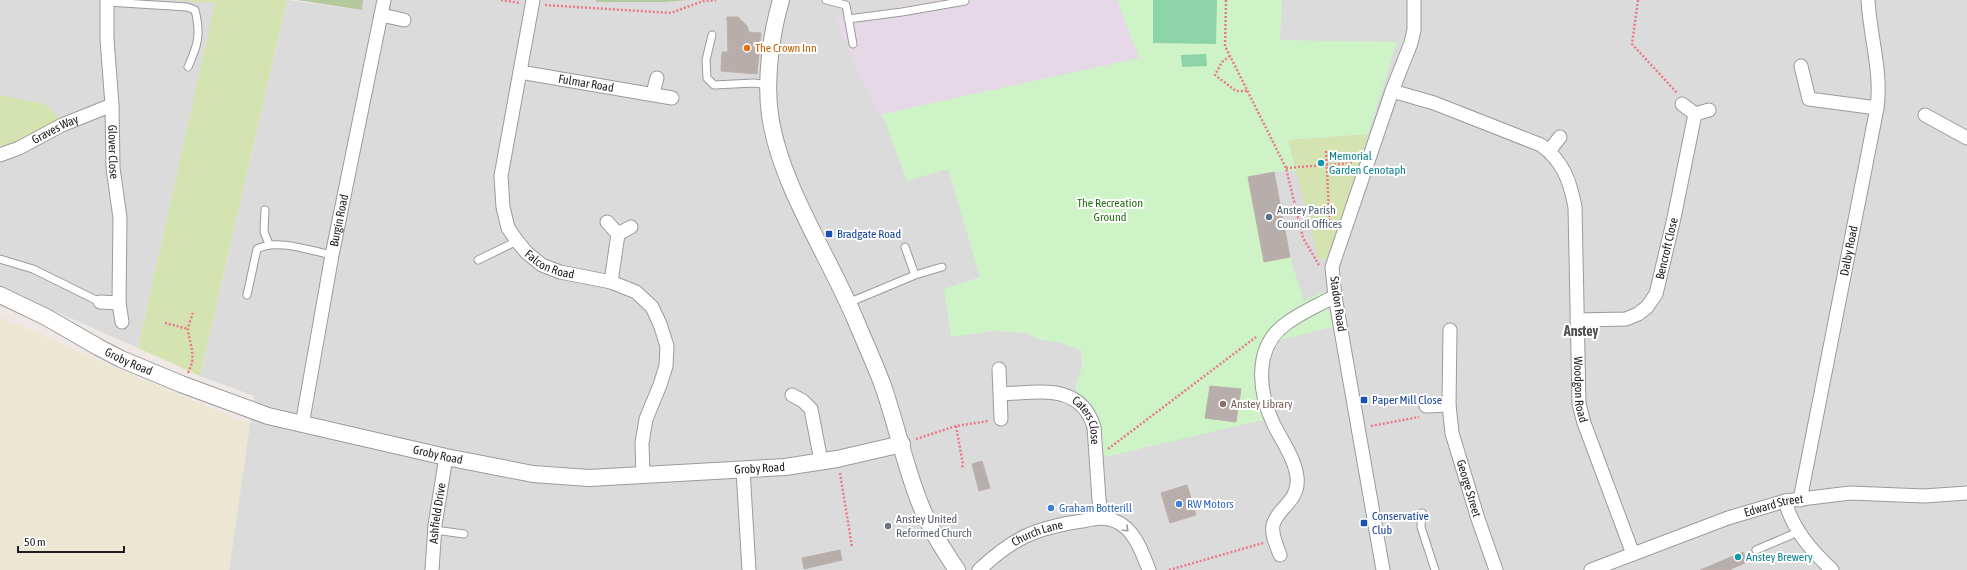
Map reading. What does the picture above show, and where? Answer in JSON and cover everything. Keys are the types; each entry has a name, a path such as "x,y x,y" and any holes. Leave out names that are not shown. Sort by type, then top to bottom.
{"street":[{"name":"Burgin Road","path":"302,426 332,255 384,0"},
{"path":"781,0 770,61 769,85 770,115 778,150 789,179 848,303 883,386 921,506 935,536 957,570"},
{"name":"Stadon Road","path":"1383,570 1334,292 1332,267 1392,91 1411,43 1414,30 1414,0"},
{"name":"Dalby Road","path":"1800,500 1877,108 1879,88 1878,69 1869,25 1868,0"},
{"name":"Glover Close","path":"107,1 107,38 112,105 113,168 120,218 119,303 122,322"},
{"name":"Falcon Road","path":"532,2 501,176 503,207 508,228 527,253 542,265 560,272 611,282 636,292 652,307 660,324 667,346 666,366 646,419 642,443 643,475"},
{"path":"381,15 404,20"},
{"path":"1801,66 1809,99 1877,108"},
{"name":"Fulmar Road","path":"520,72 653,93 672,98"},
{"path":"653,93 657,78"},
{"name":"Woodgon Road","path":"1392,91 1434,103 1541,145 1549,151 1562,166 1570,184 1574,207 1578,404 1633,554"},
{"path":"1682,104 1695,114 1709,110"},
{"name":"Graves Way","path":"0,155 19,148 62,125 112,105"},
{"name":"Bencroft Close","path":"1577,320 1626,319 1643,310 1656,294 1673,225 1695,114"},
{"path":"1925,115 1967,138"},
{"path":"1549,151 1560,137"},
{"path":"607,222 618,234"},
{"path":"618,234 631,227"},
{"path":"611,282 618,234"},
{"path":"1280,554 1274,540 1273,525 1296,492 1297,478 1293,461 1266,410 1261,371 1263,358 1268,343 1286,323 1334,292"},
{"name":"Groby Road","path":"0,295 46,317 98,347 182,384 268,416 302,426 532,474 568,478 785,467 838,459 902,444"},
{"path":"100,302 119,303"},
{"name":"George Street","path":"1450,330 1449,405 1452,433 1478,519 1496,570"},
{"path":"999,369 1001,419"},
{"name":"Caters Close","path":"1001,394 1055,392 1075,400 1091,417 1094,427 1097,457 1099,500 1103,518"},
{"path":"792,395 803,401 811,409 816,425 821,461"},
{"path":"1426,406 1449,405"},
{"name":"Ashfield Drive","path":"432,570 435,530 446,457"},
{"path":"743,470 749,570"},
{"name":"Edward Street","path":"1591,570 1728,518 1786,501 1850,493 1924,496 1967,493"},
{"path":"1786,501 1788,513 1798,532 1806,543 1832,570"},
{"name":"Church Lane","path":"979,570 999,551 1029,534 1050,527 1103,518 1115,521 1124,526 1135,538 1149,570"}],"lane":[{"path":"826,0 846,5 853,44"},
{"path":"107,1 187,7 195,10 199,34 198,46 188,67"},
{"path":"848,19 902,12 965,1"},
{"path":"712,35 706,60 707,78 714,85 754,83 769,85"},
{"path":"265,210 264,232 269,244"},
{"path":"478,260 517,241"},
{"path":"247,295 257,249 274,243 332,255"},
{"path":"905,247 914,275"},
{"path":"0,258 33,268 100,302"},
{"path":"848,303 914,275 942,268"},
{"path":"1422,513 1421,527 1434,570"},
{"path":"435,530 464,534"},
{"path":"1756,550 1798,532"}],"path":[{"path":"501,0 672,13 703,1 716,0"},
{"path":"1226,0 1225,46 1286,168 1303,238 1334,292"},
{"path":"1638,0 1632,44 1681,96 1682,104"},
{"path":"1230,56 1222,62 1215,75 1236,91 1248,91"},
{"path":"1326,151 1330,235"},
{"path":"1286,168 1326,164 1360,163"},
{"path":"182,384 193,360 192,340 188,329 193,312"},
{"path":"165,323 188,329"},
{"path":"1097,457 1261,333"},
{"path":"1359,428 1425,416 1426,406"},
{"path":"902,444 956,426 1001,419"},
{"path":"956,426 963,464 962,468"},
{"path":"838,459 852,547"},
{"path":"1169,570 1274,540"}],"shaded area":[{"path":"0,0 216,0 138,348 0,287"},
{"path":"287,0 362,10 363,0 596,0 596,2 665,2 688,0 1967,0 1967,570 229,570 254,396 200,376"},
{"path":"934,0 1117,0 1139,58 912,108 878,114 835,19"},
{"name":"The Crown Inn","path":"714,9 727,17 728,52 722,52 721,71 757,74 757,89 682,97 680,79 685,41 694,16 702,10"},
{"path":"1296,171 1322,272 1324,291 1304,301 1290,257 1274,172"},
{"path":"0,317 172,392 250,424 229,570 0,570"},
{"path":"855,546 861,570 804,570 802,558"}],"green space":[{"path":"171,0 287,0 200,376 138,348 215,3"},
{"path":"297,0 363,0 362,10"},
{"path":"596,0 688,0 665,2 596,2"},
{"name":"The Recreation Ground","path":"1117,0 1282,0 1280,40 1397,42 1368,134 1288,140 1296,171 1274,172 1248,177 1264,261 1290,257 1304,300 1324,291 1333,327 1268,343 1263,358 1271,418 1105,457 1091,417 1075,387 1082,367 1081,350 1060,343 1037,339 1026,333 994,331 951,337 944,289 980,277 948,169 907,181 882,114 1139,58"},
{"path":"1153,0 1217,0 1216,44 1153,43"},
{"path":"1206,54 1207,66 1182,67 1181,55"},
{"path":"0,95 45,104 56,114 62,125 0,155"},
{"path":"1368,134 1331,258 1319,260 1288,140"}],"building":[{"name":"The Crown Inn","path":"727,17 738,17 747,26 749,32 761,33 757,74 721,71 722,52 728,52"},
{"name":"Anstey Parish Council Offices","path":"1274,172 1290,257 1264,262 1248,177"},
{"name":"Anstey Library","path":"1210,386 1241,389 1236,422 1205,418"},
{"path":"982,461 990,488 979,491 972,464"},
{"name":"RW Motors","path":"1187,485 1196,515 1170,523 1161,493"},
{"path":"840,550 842,560 804,569 802,558"},
{"name":"Anstey Brewery","path":"1743,552 1747,562 1729,570 1700,570"}],"place":[{"name":"The Crown Inn","path":"747,48"},
{"name":"Memorial Garden Cenotaph","path":"1321,163"},
{"name":"Anstey Parish Council Offices","path":"1269,217"},
{"name":"Bradgate Road","path":"829,234"},
{"name":"Paper Mill Close","path":"1364,400"},
{"name":"Anstey Library","path":"1223,404"},
{"name":"RW Motors","path":"1179,504"},
{"name":"Graham Botterill","path":"1051,508"},
{"name":"Conservative Club","path":"1364,523"},
{"name":"Anstey United Reformed Church","path":"888,526"},
{"name":"Anstey Brewery","path":"1738,557"}],"district":[{"name":"Anstey","path":"1581,331"}]}
